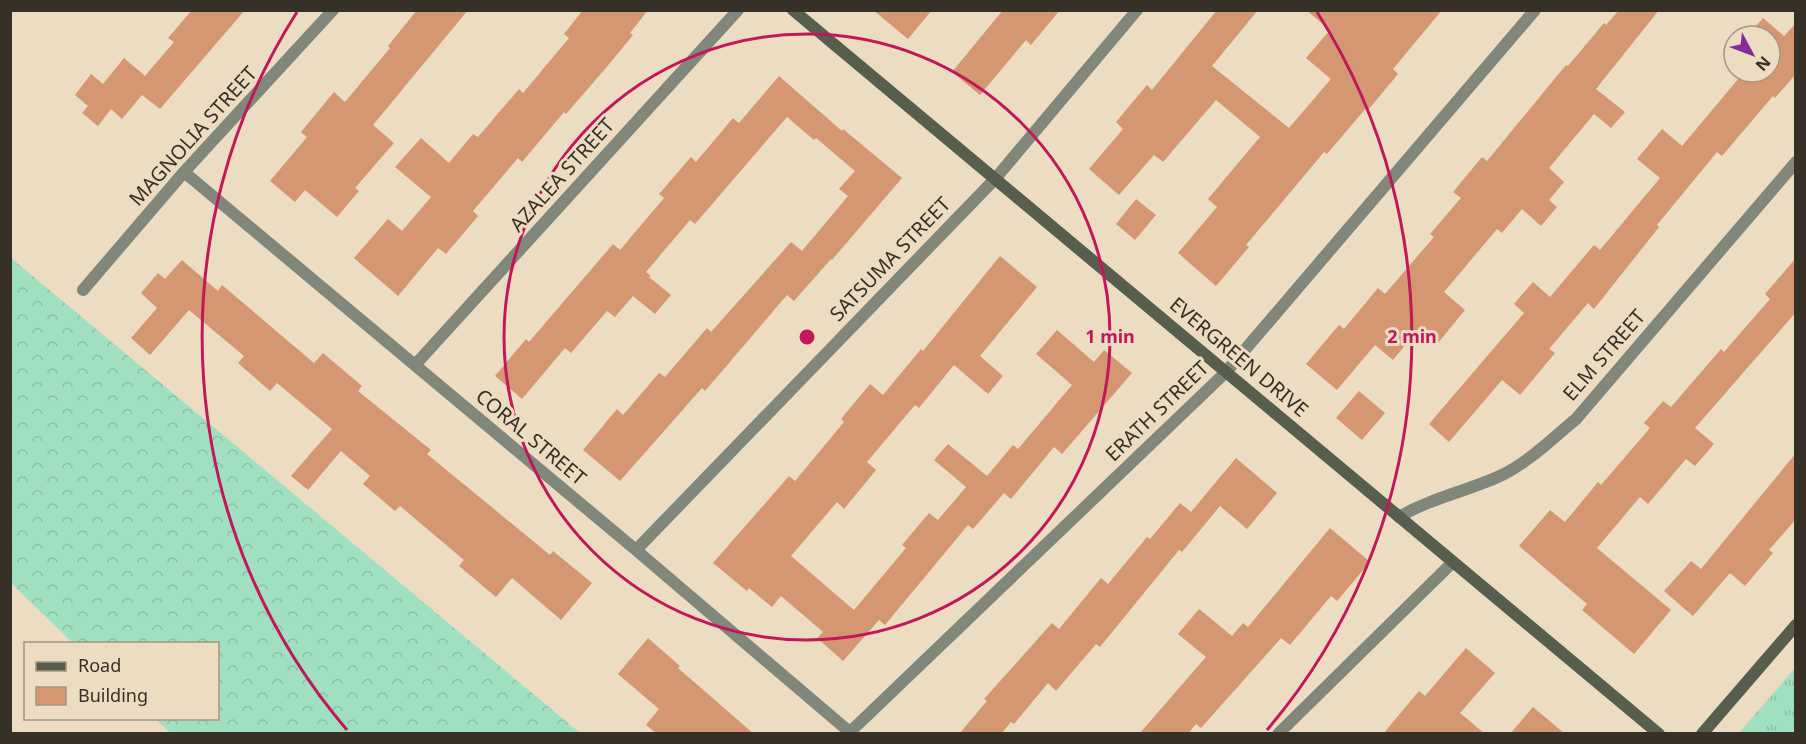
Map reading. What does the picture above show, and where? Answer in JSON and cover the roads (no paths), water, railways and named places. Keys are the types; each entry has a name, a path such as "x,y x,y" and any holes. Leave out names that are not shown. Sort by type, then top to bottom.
{"street":[{"name":"MAGNOLIA STREET","path":"83,290 184,172 333,10"},
{"name":"AZALEA STREET","path":"415,365 738,10"},
{"name":"EVERGREEN DRIVE","path":"794,10 1659,734"},
{"name":"SATSUMA STREET","path":"636,550 995,179 1137,10"},
{"name":"ERATH STREET","path":"851,733 1226,372 1535,10"},
{"name":"ELM STREET","path":"1399,516 1417,506 1503,474 1536,451 1576,418 1796,162"},
{"name":"CORAL STREET","path":"184,172 851,733"},
{"path":"1278,734 1453,562"},
{"path":"1702,734 1796,625"}]}
